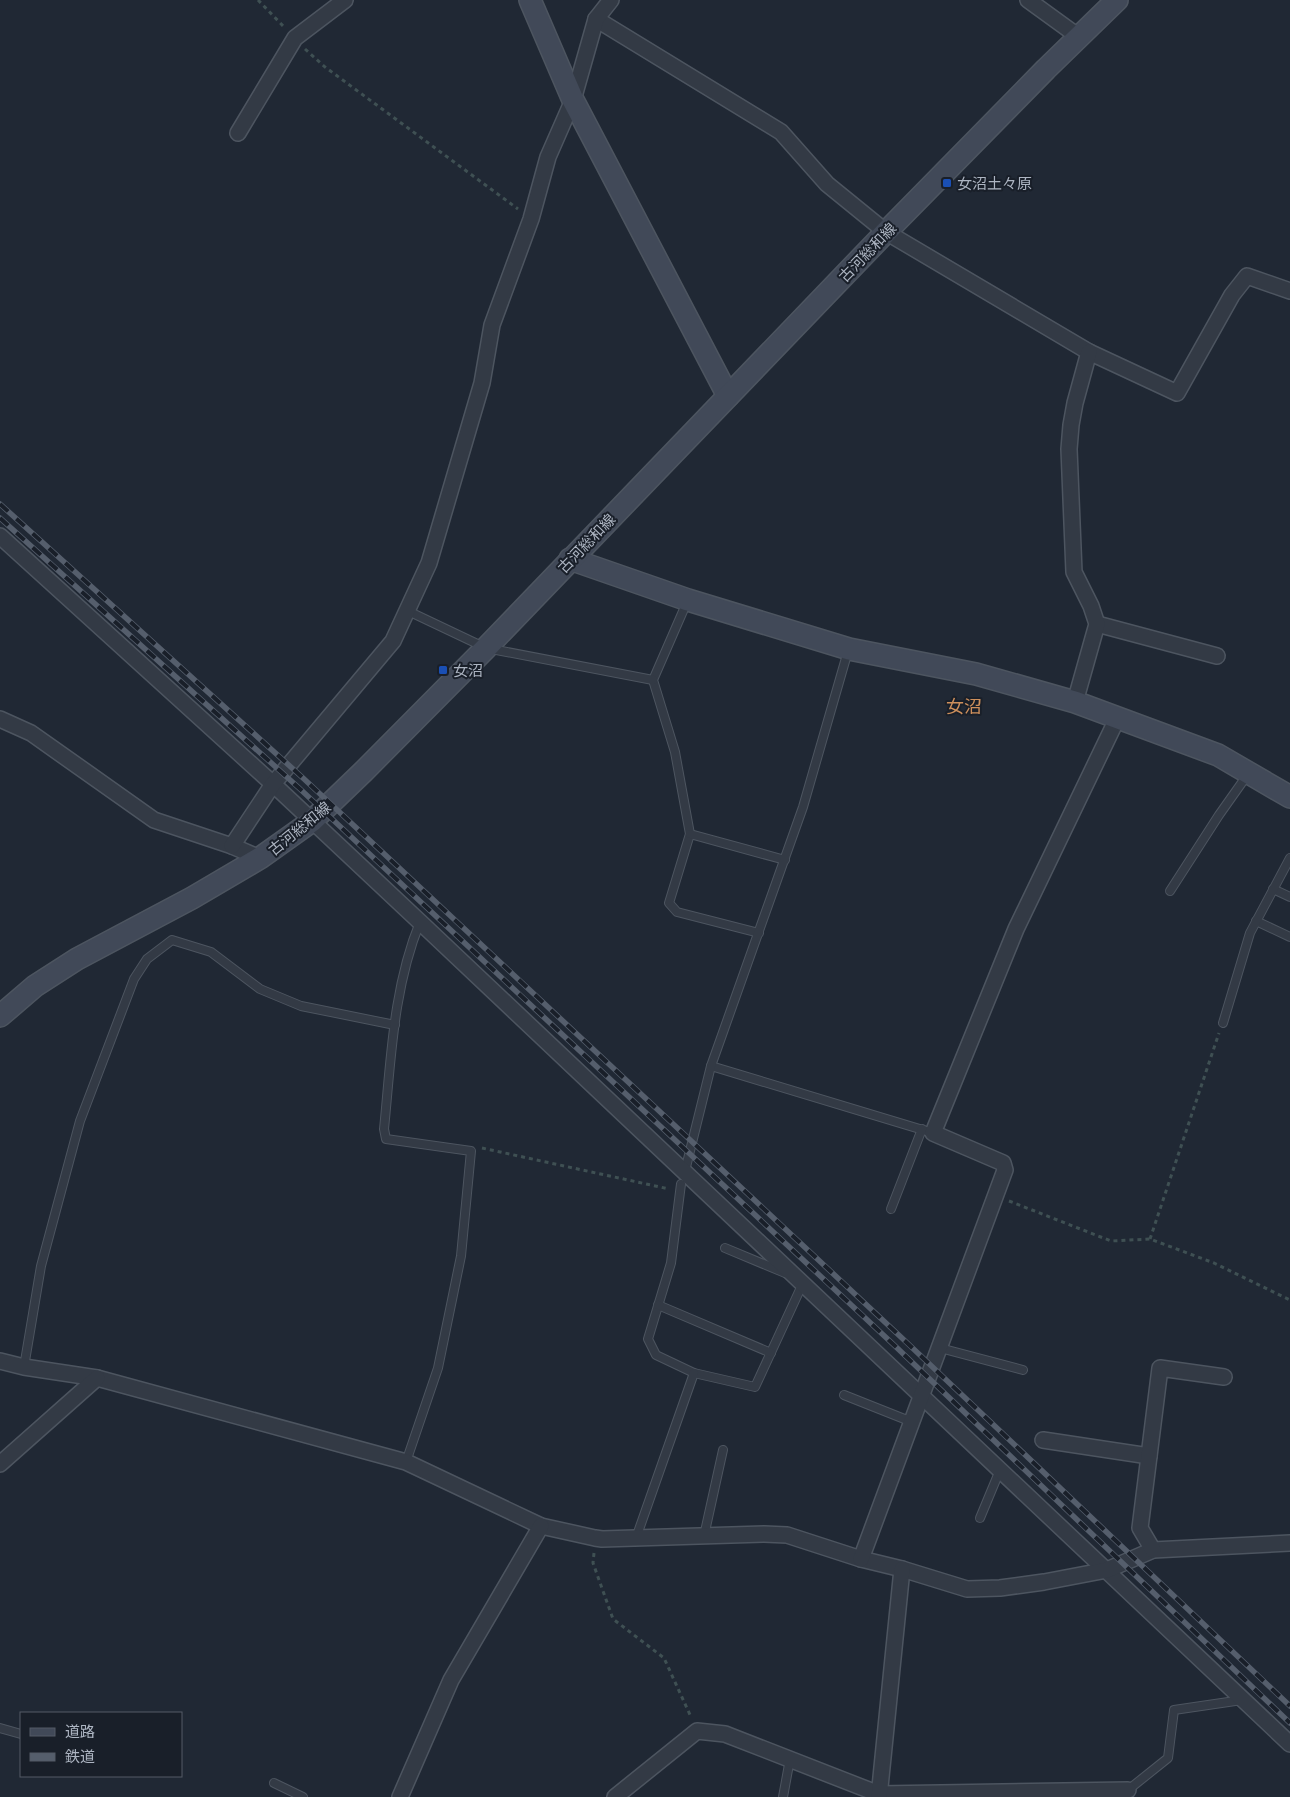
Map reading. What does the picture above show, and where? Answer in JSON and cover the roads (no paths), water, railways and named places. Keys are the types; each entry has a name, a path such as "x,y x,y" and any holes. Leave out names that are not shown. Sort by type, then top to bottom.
{"main road":[{"path":"530,0 572,100 728,396"},
{"name":"古河総和線","path":"0,1016 35,986 77,959 192,898 260,858 312,821 486,648 886,232 1117,0"},
{"path":"570,559 688,600 849,649 976,674 1075,702 1218,755 1290,797"}],"street":[{"path":"238,133 294,38 345,0"},
{"path":"232,846 273,784 393,642 408,611 429,563 482,383 492,324 531,219 548,157 572,100 596,19 611,0"},
{"path":"1028,0 1079,38"},
{"path":"596,19 781,132 827,184 886,232 1089,352 1178,393 1232,295 1247,276 1290,291"},
{"path":"1075,702 1097,624 1091,606 1074,572 1069,449 1075,403 1089,352"},
{"path":"0,536 273,784 420,922 683,1178 801,1280 1290,1744"},
{"path":"1097,624 1217,656"},
{"path":"0,719 31,733 154,820 232,846 260,858"},
{"path":"861,1559 1005,1170 1003,1163 927,1131 1016,929 1117,719"},
{"path":"0,1361 24,1367 97,1378 406,1462 541,1526 602,1540 764,1534 788,1536 967,1589 1000,1588 1107,1570 1153,1550 1290,1543"},
{"path":"1153,1550 1140,1528 1160,1368 1224,1377"},
{"path":"3,1457 97,1378"},
{"path":"1043,1440 1149,1456"},
{"path":"400,1797 451,1680 541,1526"},
{"path":"879,1795 902,1569"},
{"path":"615,1797 697,1731 725,1734 879,1795 1128,1794"}],"lane":[{"path":"688,600 653,680 675,752 690,834 669,903 677,912 759,933"},
{"path":"408,611 486,648 653,680"},
{"path":"725,1248 801,1280 755,1387 694,1373 656,1355 648,1338 671,1263 683,1178 711,1066 804,807 849,649"},
{"path":"1170,891 1219,815 1249,773"},
{"path":"690,834 785,860"},
{"path":"1223,1023 1250,933 1290,858"},
{"path":"1273,889 1290,897"},
{"path":"1256,921 1290,937"},
{"path":"406,1462 438,1368 461,1256 471,1152 386,1139 384,1129 395,1025 407,960 420,922"},
{"path":"24,1367 41,1266 80,1121 134,979 146,959 172,940 211,952 260,988 301,1006 395,1025"},
{"path":"711,1066 927,1131 891,1209"},
{"path":"658,1305 770,1353"},
{"path":"940,1348 1023,1370"},
{"path":"636,1538 641,1519 694,1373"},
{"path":"844,1395 912,1422"},
{"path":"704,1536 723,1450"},
{"path":"980,1518 1000,1470"},
{"path":"1128,1794 1168,1758 1174,1710 1243,1700"},
{"path":"0,1728 20,1734"},
{"path":"783,1797 790,1759"},
{"path":"274,1784 303,1797"}],"railway":[{"path":"0,504 303,778 903,1339 1290,1706"},
{"path":"0,518 299,788 894,1345 1290,1723"}],"place":[{"name":"女沼土々原","path":"947,183"},
{"name":"女沼","path":"443,670"}],"district":[{"name":"女沼","path":"964,706"}]}
